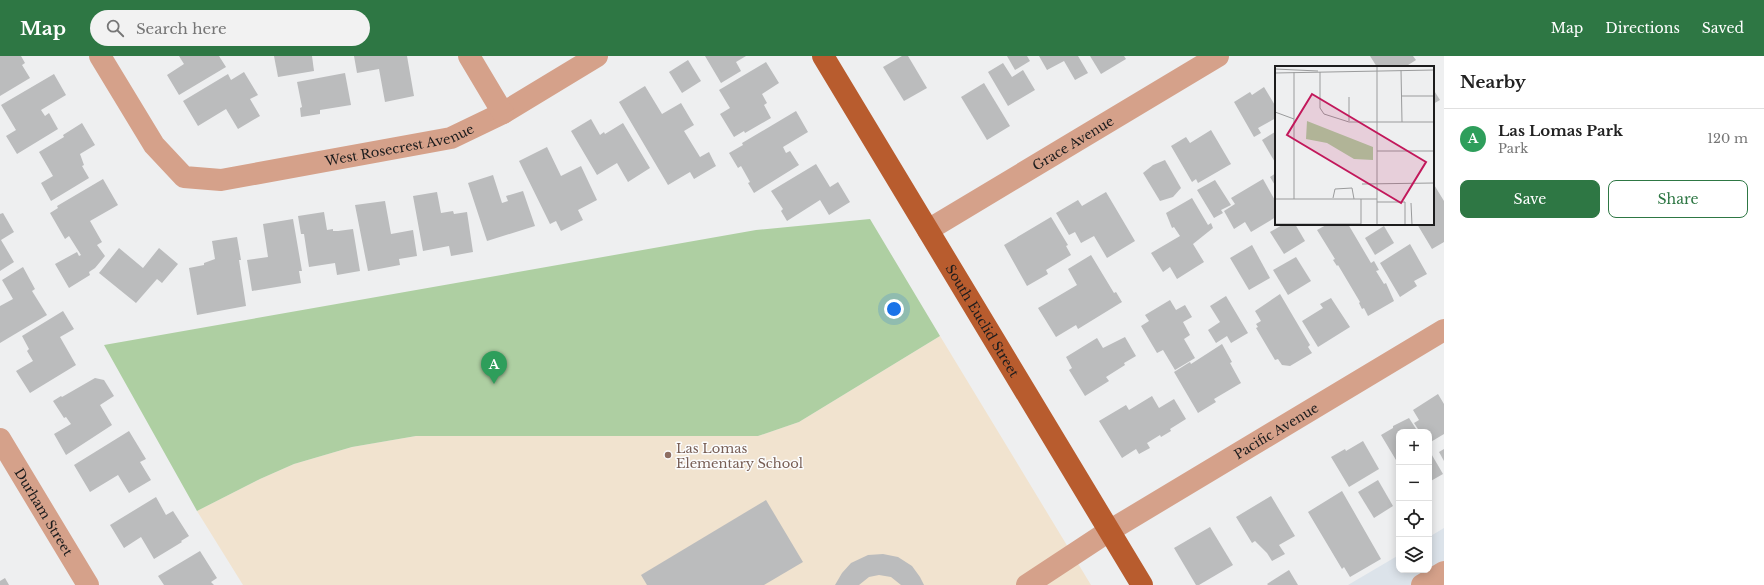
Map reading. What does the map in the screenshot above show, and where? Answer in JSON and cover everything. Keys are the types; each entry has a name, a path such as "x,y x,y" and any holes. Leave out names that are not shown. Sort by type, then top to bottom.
{"main road":[{"name":"South Euclid Street","path":"823,56 1108,531 1142,585"}],"street":[{"name":"West Rosecrest Avenue","path":"100,56 154,146 184,177 221,180 451,138 503,113 597,56"},
{"path":"469,56 503,113"},
{"name":"Grace Avenue","path":"928,230 1218,56"},
{"name":"Pacific Avenue","path":"1027,585 1108,531 1444,330"},
{"name":"Durham Street","path":"0,439 88,585"},
{"path":"1422,585 1444,572"}],"shaded area":[{"name":"Las Lomas Elementary School","path":"940,336 1091,585 243,585 197,511 260,479 294,464 352,447 416,436 758,436 799,422"},
{"path":"1444,528 1444,585 1348,585 1396,557 1396,573 1432,573 1432,535"}],"green space":[{"path":"870,219 940,336 799,422 758,436 416,436 352,447 294,464 260,479 197,511 104,345 756,230"}],"building":[{"path":"0,56 21,56 25,63 22,65 30,78 0,96"},
{"path":"179,56 219,56 226,67 179,95 167,75 184,64"},
{"path":"274,56 312,56 314,71 278,77"},
{"path":"354,56 407,56 414,96 385,102 379,69 357,73"},
{"path":"705,56 746,56 736,62 741,71 721,83"},
{"path":"902,56 908,56 927,88 904,101 883,67"},
{"path":"1007,56 1027,56 1030,61 1015,70"},
{"path":"1039,56 1078,56 1088,73 1075,80 1064,61 1047,70"},
{"path":"1090,56 1124,56 1126,59 1101,74"},
{"path":"1370,56 1413,56 1416,60 1407,66 1376,66"},
{"path":"688,60 701,81 682,93 669,72"},
{"path":"766,62 779,83 762,94 767,103 764,105 771,118 745,133 744,131 734,137 720,114 730,108 719,90"},
{"path":"1003,63 1012,77 1023,70 1035,90 1008,106 988,72"},
{"path":"244,72 258,95 250,99 260,116 238,129 226,109 198,126 183,101 228,74 231,80"},
{"path":"345,73 351,105 320,110 320,114 301,117 300,108 302,107 297,82"},
{"path":"54,74 66,95 41,110 45,116 49,113 58,129 17,154 6,136 16,130 1,105"},
{"path":"984,83 1010,126 987,140 961,97"},
{"path":"645,86 662,114 681,103 694,125 684,131 700,157 709,152 716,166 694,179 690,172 668,185 619,102"},
{"path":"1264,87 1275,105 1275,119 1258,128 1261,133 1254,137 1234,102 1250,92 1252,95"},
{"path":"1434,91 1440,100 1434,103"},
{"path":"796,111 808,132 783,147 786,153 790,151 799,165 754,193 741,166 738,168 729,153 743,145 742,143"},
{"path":"591,119 600,135 604,132 605,134 623,123 650,168 628,182 617,163 597,175 571,131"},
{"path":"82,123 95,145 80,154 84,165 82,166 89,178 51,201 41,183 53,176 39,152 64,137 63,135"},
{"path":"1211,130 1231,164 1198,183 1196,179 1192,182 1171,146 1186,137 1190,143"},
{"path":"1275,132 1275,162 1262,140"},
{"path":"547,147 561,176 581,166 597,200 578,210 583,220 561,231 556,221 550,224 519,161"},
{"path":"1165,160 1181,188 1173,197 1160,201 1143,173 1153,165"},
{"path":"816,164 830,187 838,182 850,202 829,215 820,200 787,221 781,211 783,209 771,191"},
{"path":"1275,174 1275,185 1270,177"},
{"path":"493,175 502,203 508,201 506,196 523,191 535,226 487,241 468,183"},
{"path":"103,179 118,205 90,221 102,242 97,245 105,256 95,268 89,272 90,275 69,288 55,264 77,252 79,256 81,255 69,236 65,239 50,213 58,208 57,206"},
{"path":"1263,179 1275,200 1275,218 1251,232 1245,222 1234,229 1224,211 1235,204 1231,198"},
{"path":"1215,180 1231,205 1221,210 1223,213 1214,218 1197,190"},
{"path":"1434,185 1444,201 1444,242 1432,249 1418,225 1434,225"},
{"path":"437,192 441,213 453,211 454,214 467,212 473,252 451,256 449,246 423,251 413,196"},
{"path":"1106,192 1135,241 1107,258 1094,236 1081,243 1075,232 1069,235 1056,213 1078,200 1082,206"},
{"path":"1192,198 1208,225 1211,223 1213,228 1193,244 1204,262 1177,279 1170,267 1163,272 1151,253 1180,236 1174,227 1172,228 1166,213"},
{"path":"385,201 391,234 413,230 417,256 399,259 400,265 368,271 355,205"},
{"path":"324,212 327,230 333,229 333,231 338,231 353,229 360,271 337,275 335,263 309,267 304,234 301,234 298,216"},
{"path":"3,213 14,232 1,240 14,262 0,271 0,214"},
{"path":"1051,217 1068,245 1066,246 1071,255 1046,270 1048,274 1027,286 1004,245"},
{"path":"293,219 302,271 299,271 301,283 252,291 247,260 268,257 263,224"},
{"path":"1282,225 1296,225 1305,241 1284,254 1270,232"},
{"path":"1326,225 1349,225 1371,263 1374,261 1379,270 1376,271 1384,284 1386,283 1394,301 1368,316 1364,308 1362,309 1359,303 1360,302 1338,265 1337,266 1333,260 1335,259 1317,230"},
{"path":"1384,226 1394,243 1375,255 1365,238"},
{"path":"237,237 246,306 197,315 189,268 204,265 204,263 215,259 212,241"},
{"path":"1410,244 1427,274 1414,281 1417,286 1400,297 1380,263"},
{"path":"1252,245 1270,278 1249,290 1230,258"},
{"path":"119,248 143,268 159,248 178,264 162,283 157,279 136,303 99,273"},
{"path":"1091,255 1114,293 1116,292 1122,302 1078,329 1076,325 1056,337 1038,308 1077,285 1068,269"},
{"path":"1296,257 1311,281 1288,295 1273,270"},
{"path":"23,267 35,289 32,291 47,315 0,343 0,306 13,299 2,280"},
{"path":"1280,294 1310,345 1308,347 1312,353 1290,366 1282,365 1278,359 1275,360 1256,328 1258,327 1256,324 1261,321 1255,311"},
{"path":"1226,296 1248,333 1231,343 1227,336 1216,343 1208,330 1220,322 1210,306"},
{"path":"1331,298 1350,327 1318,347 1302,321 1323,308 1320,304"},
{"path":"1170,300 1176,310 1185,305 1192,317 1183,322 1190,335 1184,339 1195,358 1175,370 1163,350 1157,353 1141,326 1149,321 1145,315"},
{"path":"63,311 74,329 60,337 76,365 30,393 16,371 33,361 27,351 29,349 22,336"},
{"path":"1125,337 1136,356 1106,377 1109,381 1085,396 1069,370 1072,368 1066,357 1097,338 1103,348"},
{"path":"1222,344 1241,383 1214,399 1216,402 1198,413 1174,372 1190,362 1191,364"},
{"path":"95,378 104,380 114,396 100,405 112,425 66,455 54,434 71,424 66,417 64,418 53,401"},
{"path":"1438,394 1444,404 1444,434 1432,441 1432,429 1418,429 1414,423 1419,420 1413,410"},
{"path":"1152,396 1159,408 1174,399 1186,419 1170,429 1171,431 1161,437 1160,435 1147,443 1150,448 1139,454 1136,449 1122,458 1099,421 1126,405 1129,410"},
{"path":"1409,418 1416,429 1396,429 1396,460 1381,435 1393,428 1393,426"},
{"path":"129,431 146,459 140,462 151,480 129,493 118,475 90,492 74,465"},
{"path":"1363,441 1379,469 1349,487 1331,457 1345,449 1346,451"},
{"path":"1444,449 1444,461 1439,452"},
{"path":"1432,455 1443,474 1432,480"},
{"path":"1378,480 1393,506 1374,518 1358,492"},
{"path":"1342,491 1381,559 1350,577 1344,567 1342,569 1308,512"},
{"path":"1271,496 1295,536 1279,545 1285,554 1272,561 1267,553 1255,541 1252,543 1236,517"},
{"path":"156,497 166,515 173,511 189,536 154,559 141,537 124,548 110,525"},
{"path":"766,500 803,562 764,585 647,585 641,575"},
{"path":"1210,527 1233,565 1199,585 1196,585 1174,548"},
{"path":"200,551 217,578 211,582 214,585 164,585 158,576"},
{"path":"883,554 898,557 912,566 924,585 901,585 891,577 879,575 869,577 859,585 835,585 842,573 851,563 868,555"},
{"path":"1289,570 1298,585 1267,584"},
{"path":"5,578 9,585 0,585 0,581"}],"place":[{"name":"Las Lomas Park","path":"494,384"},
{"name":"Las Lomas Elementary School","path":"668,455"}]}
